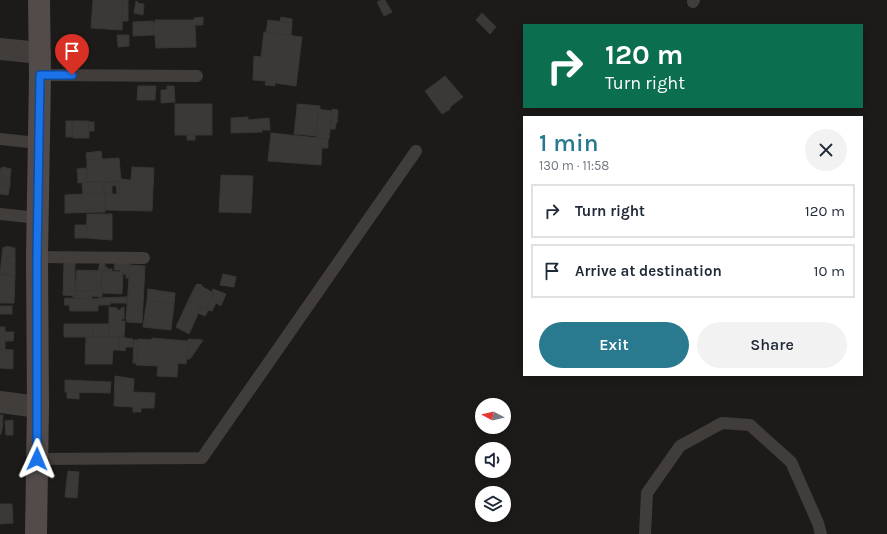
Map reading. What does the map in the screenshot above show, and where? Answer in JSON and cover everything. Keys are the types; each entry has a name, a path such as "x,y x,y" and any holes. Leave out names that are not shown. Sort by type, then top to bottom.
{"main road":[{"path":"36,534 38,407 37,257 40,75 39,0"}],"street":[{"path":"0,49 40,53"},
{"path":"0,402 38,407"}],"lane":[{"path":"40,75 197,76"},
{"path":"0,139 38,143"},
{"path":"37,459 202,458 416,151"},
{"path":"0,214 38,218"},
{"path":"37,257 144,258"},
{"path":"645,534 647,493 680,446 722,423 750,425 791,462 818,523 821,534"}],"building":[{"path":"93,0 123,1 122,30 91,28"},
{"path":"121,0 128,0 128,21 122,21 123,1"},
{"path":"385,0 392,12 384,16 377,2"},
{"path":"136,1 138,2 137,3 144,4 143,15 134,13"},
{"path":"482,13 496,27 490,34 476,20"},
{"path":"203,17 203,25 195,25 196,47 156,48 155,35 153,35 153,23 155,23 155,20 194,20 194,18"},
{"path":"281,17 292,19 292,23 280,21"},
{"path":"268,20 292,23 291,36 266,33"},
{"path":"153,21 153,35 133,36 133,22"},
{"path":"264,32 302,37 296,86 275,83 275,86 265,85 266,81 253,80 254,56 261,57"},
{"path":"117,35 129,35 129,46 118,47"},
{"path":"445,76 463,97 442,114 425,91"},
{"path":"138,86 156,86 155,100 137,100"},
{"path":"167,86 174,86 175,102 161,103 161,90 167,90"},
{"path":"175,104 212,104 212,135 175,135"},
{"path":"297,104 320,106 320,110 297,108"},
{"path":"297,108 318,109 316,136 294,134"},
{"path":"318,109 332,111 329,139 316,138"},
{"path":"332,109 338,110 335,129 330,129"},
{"path":"248,117 248,120 269,118 270,130 262,130 262,132 231,133 231,118"},
{"path":"66,121 72,121 72,137 66,137"},
{"path":"72,121 89,121 89,138 73,138"},
{"path":"89,122 94,122 94,131 89,131"},
{"path":"271,133 328,139 328,148 322,148 321,165 268,161"},
{"path":"187,135 195,135 195,140 187,140"},
{"path":"101,151 102,159 87,160 86,153"},
{"path":"119,158 121,181 87,182 87,160"},
{"path":"2,167 11,169 10,179 4,178 3,185 10,185 8,195 0,194 0,169"},
{"path":"132,167 154,168 152,211 105,210 105,194 119,194 119,181 120,179 131,180"},
{"path":"87,168 87,182 78,183 77,169"},
{"path":"221,175 253,176 251,213 219,212"},
{"path":"4,178 10,179 10,185 3,185"},
{"path":"103,181 104,183 119,182 119,194 117,194 116,185 112,186 112,194 104,194"},
{"path":"103,181 104,194 83,194 82,183"},
{"path":"105,194 105,212 65,213 65,195"},
{"path":"87,214 112,214 112,240 86,238"},
{"path":"75,225 87,225 86,238 75,238"},
{"path":"6,246 15,248 15,258 7,257 7,263 15,264 15,276 0,274 3,247 6,248"},
{"path":"7,257 15,258 15,264 7,263"},
{"path":"64,261 75,262 75,296 63,295"},
{"path":"100,262 105,262 105,267 107,267 107,269 112,269 112,271 98,271"},
{"path":"115,262 130,263 129,278 126,278 126,274 123,274 120,270 114,270"},
{"path":"130,265 145,266 142,323 127,322 126,319"},
{"path":"77,270 102,271 101,288 93,287 93,291 75,291"},
{"path":"102,271 123,272 122,294 102,293"},
{"path":"0,274 15,276 14,303 0,303"},
{"path":"223,274 236,277 234,287 220,285"},
{"path":"198,284 214,293 206,310 188,301 196,285"},
{"path":"93,287 102,288 102,297 92,296 92,299 73,298 73,296 75,296 75,291 93,291"},
{"path":"148,289 175,293 174,304 147,300"},
{"path":"213,289 226,294 221,306 216,303 212,311 208,311 206,310 214,293 212,292"},
{"path":"127,297 127,303 98,305 98,298"},
{"path":"65,298 98,299 98,311 70,311 69,305 64,305"},
{"path":"147,300 174,304 171,330 143,327"},
{"path":"188,301 201,307 189,334 176,327"},
{"path":"0,306 12,306 12,314 0,314"},
{"path":"109,307 121,310 121,308 124,307 124,319 121,319 121,321 125,321 124,337 109,337"},
{"path":"201,307 208,311 205,316 198,313"},
{"path":"64,324 94,324 93,337 64,337"},
{"path":"94,324 109,324 109,337 93,337"},
{"path":"0,327 5,327 5,349 0,349"},
{"path":"5,332 14,332 13,341 5,341"},
{"path":"86,337 119,337 119,350 113,350 112,364 85,364"},
{"path":"119,337 133,339 133,347 126,347 125,351 119,350"},
{"path":"152,338 188,341 186,364 178,363 177,377 157,376 158,366 136,365 138,339 151,340"},
{"path":"188,339 203,340 190,359 186,359"},
{"path":"134,340 138,340 137,363 133,363"},
{"path":"0,349 13,350 13,369 0,368"},
{"path":"115,376 134,379 133,392 155,393 154,408 141,408 141,412 133,412 133,407 114,406"},
{"path":"65,380 111,382 110,393 65,392"},
{"path":"67,392 79,392 79,399 67,398"},
{"path":"0,415 3,415 1,434 0,434"},
{"path":"13,420 13,435 6,435 5,421"},
{"path":"68,471 79,472 77,498 65,497"},
{"path":"0,504 12,504 13,523 0,524"}],"route":[{"path":"37,459 37,257 40,75 72,75"}]}
